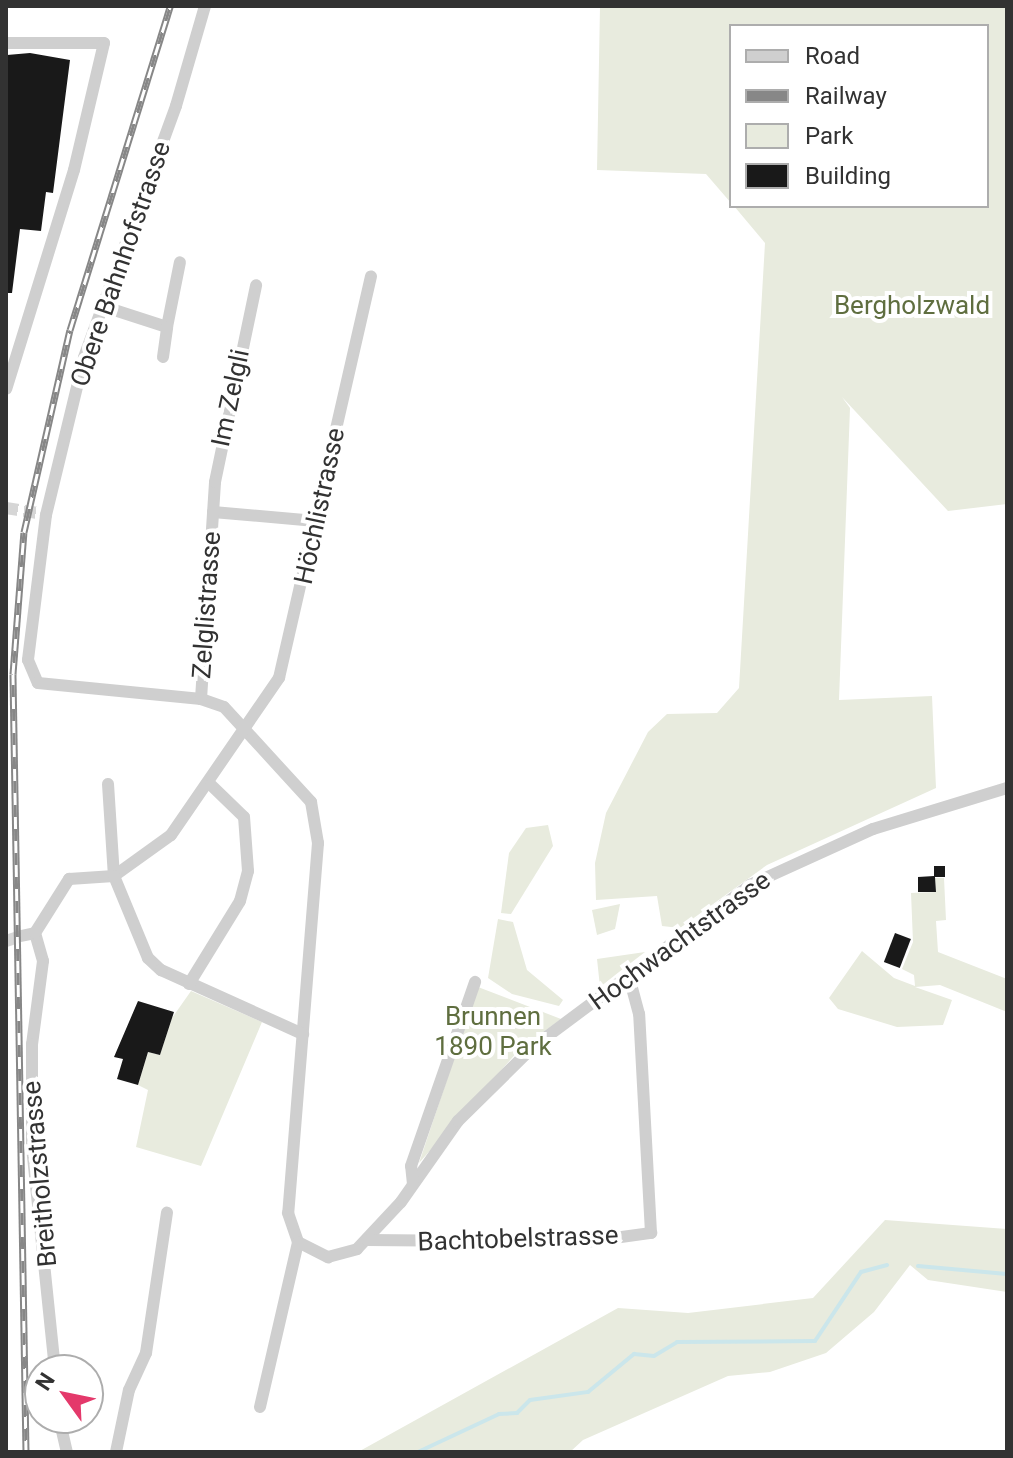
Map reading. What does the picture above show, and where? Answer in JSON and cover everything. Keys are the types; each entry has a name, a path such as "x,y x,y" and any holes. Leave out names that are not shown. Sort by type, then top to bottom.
{"street":[{"name":"Obere Bahnhofstrasse","path":"201,699 32,678 27,638 42,514 84,358 105,307 205,6"},
{"path":"6,43 104,43 74,170 6,389"},
{"path":"163,357 180,262"},
{"name":"Höchlistrasse","path":"114,876 161,846 211,785 289,651 371,276"},
{"name":"Im Zelgli","path":"213,512 256,285"},
{"path":"105,307 167,327"},
{"path":"213,512 316,521"},
{"name":"Zelglistrasse","path":"201,699 213,512"},
{"path":"201,699 247,727 316,815 303,1034 288,1213 298,1242 260,1407"},
{"path":"108,784 114,876 148,958 189,984 303,1034"},
{"path":"189,984 240,901 248,871 244,817 211,785"},
{"name":"Hochwachtstrasse","path":"298,1242 338,1257 367,1240 413,1185 458,1121 500,1078 750,885 809,853 1007,788"},
{"path":"21,936 35,933 69,879 114,876"},
{"name":"Breitholzstrasse","path":"35,933 43,961 32,1044 32,1147 53,1354"},
{"name":"Bachtobelstrasse","path":"367,1240 585,1242 651,1233 639,1014 629,976"},
{"path":"413,1185 411,1166 475,982"},
{"path":"116,1452 129,1390 146,1353 167,1213"}],"green space":[{"name":"Bergholzwald","path":"600,6 1007,6 1007,504 948,511 842,397 850,408 839,700 932,696 936,788 767,865 680,928 662,926 657,896 596,900 595,863 606,813 648,732 667,714 717,713 739,688 765,243 736,208 989,208 989,24 729,24 729,201 706,174 597,170"},
{"path":"548,825 553,846 511,914 501,913 509,853 526,828"},
{"path":"935,878 944,878 946,920 936,921 938,952 1007,979 1007,1012 940,985 915,987 952,1000 943,1025 897,1027 838,1009 829,998 862,951 894,978 915,986 914,975 902,969 913,942 911,893 936,892"},
{"path":"620,904 615,929 597,935 592,910"},
{"path":"498,919 513,922 527,970 563,1000 559,1006 512,994 488,978"},
{"path":"645,952 619,972 600,987 597,959"},
{"name":"Brunnen 1890 Park","path":"478,987 561,1019 519,1050 419,1163"},
{"path":"191,991 262,1022 201,1166 136,1147 148,1090 138,1085 148,1052 160,1055 172,1018"},
{"path":"885,1220 1007,1229 1007,1292 928,1280 910,1265 874,1312 826,1353 770,1372 728,1376 583,1440 570,1452 358,1452 618,1308 688,1313 813,1298"}],"building":[{"path":"30,53 70,60 53,193 46,192 41,231 20,229 12,293 6,293 6,60 7,55"},
{"path":"934,866 945,866 945,877 935,877 936,892 918,892 918,877 934,876"},
{"path":"895,933 911,939 900,968 884,962"},
{"path":"138,1001 174,1012 160,1055 148,1052 138,1085 117,1079 123,1059 114,1057"}],"waterway":[{"path":"418,1452 499,1414 517,1413 530,1400 588,1392 634,1354 654,1356 677,1342 815,1341 861,1272 887,1265"},
{"path":"918,1266 1007,1274"}],"tunnel":[{"path":"6,508 38,513"},
{"path":"6,941 21,936"}],"railway":[{"path":"26,1452 13,674 24,532 70,330 170,6"}]}
